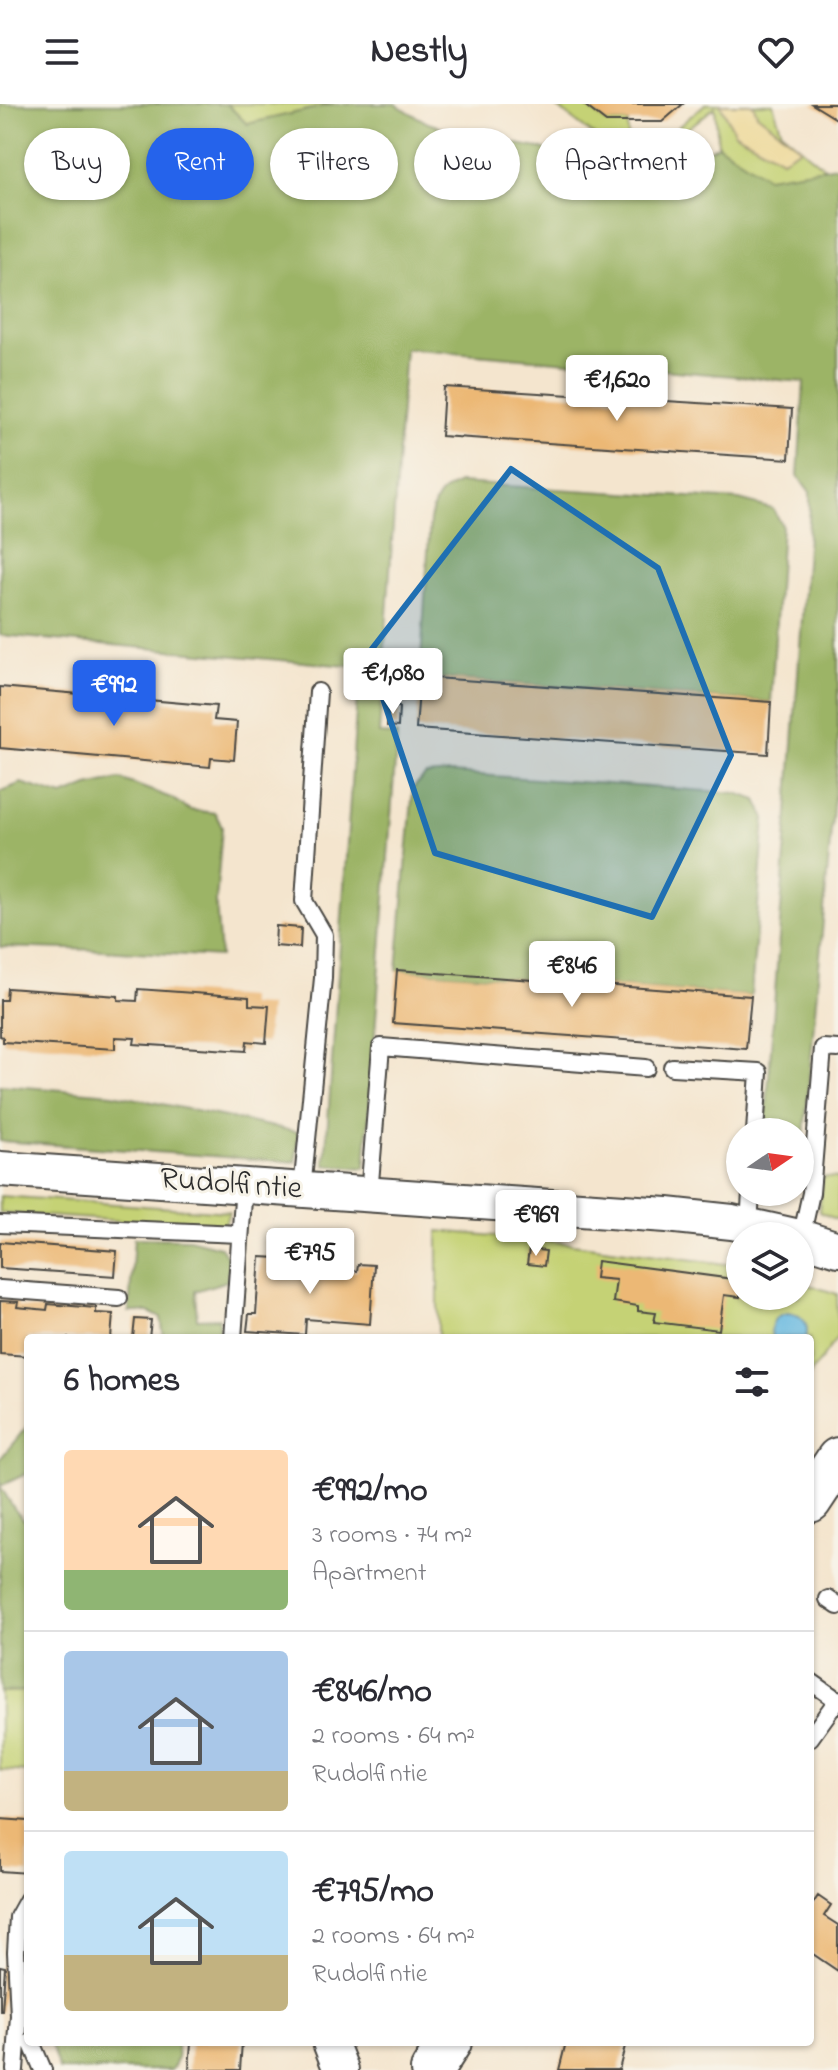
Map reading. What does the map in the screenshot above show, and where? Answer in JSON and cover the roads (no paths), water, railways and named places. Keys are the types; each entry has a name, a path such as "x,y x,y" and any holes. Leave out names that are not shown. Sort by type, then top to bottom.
{"street":[{"name":"Rudolfintie","path":"0,1169 667,1215 726,1223"},
{"name":"Rudolfintie","path":"814,1242 838,1249"},
{"path":"814,1495 838,1459"},
{"path":"332,2046 341,2070"},
{"path":"432,2070 447,2046"}],"lane":[{"path":"302,1190 323,978 324,935 304,901 318,692"},
{"path":"369,1195 381,1047 646,1068"},
{"path":"803,1222 811,1193 823,1048 838,1049"},
{"path":"672,1067 759,1072 756,1118"},
{"path":"233,1334 244,1186"},
{"path":"0,1224 240,1234"},
{"path":"0,1289 119,1298"},
{"path":"814,1684 838,1700 814,1733"},
{"path":"15,2070 19,2016 16,1952 18,1917 24,1906"},
{"path":"19,2016 24,2027"},
{"path":"33,2046 43,2070"}],"water":[{"path":"787,1313 797,1315 804,1320 806,1334 772,1334 774,1321"}]}
